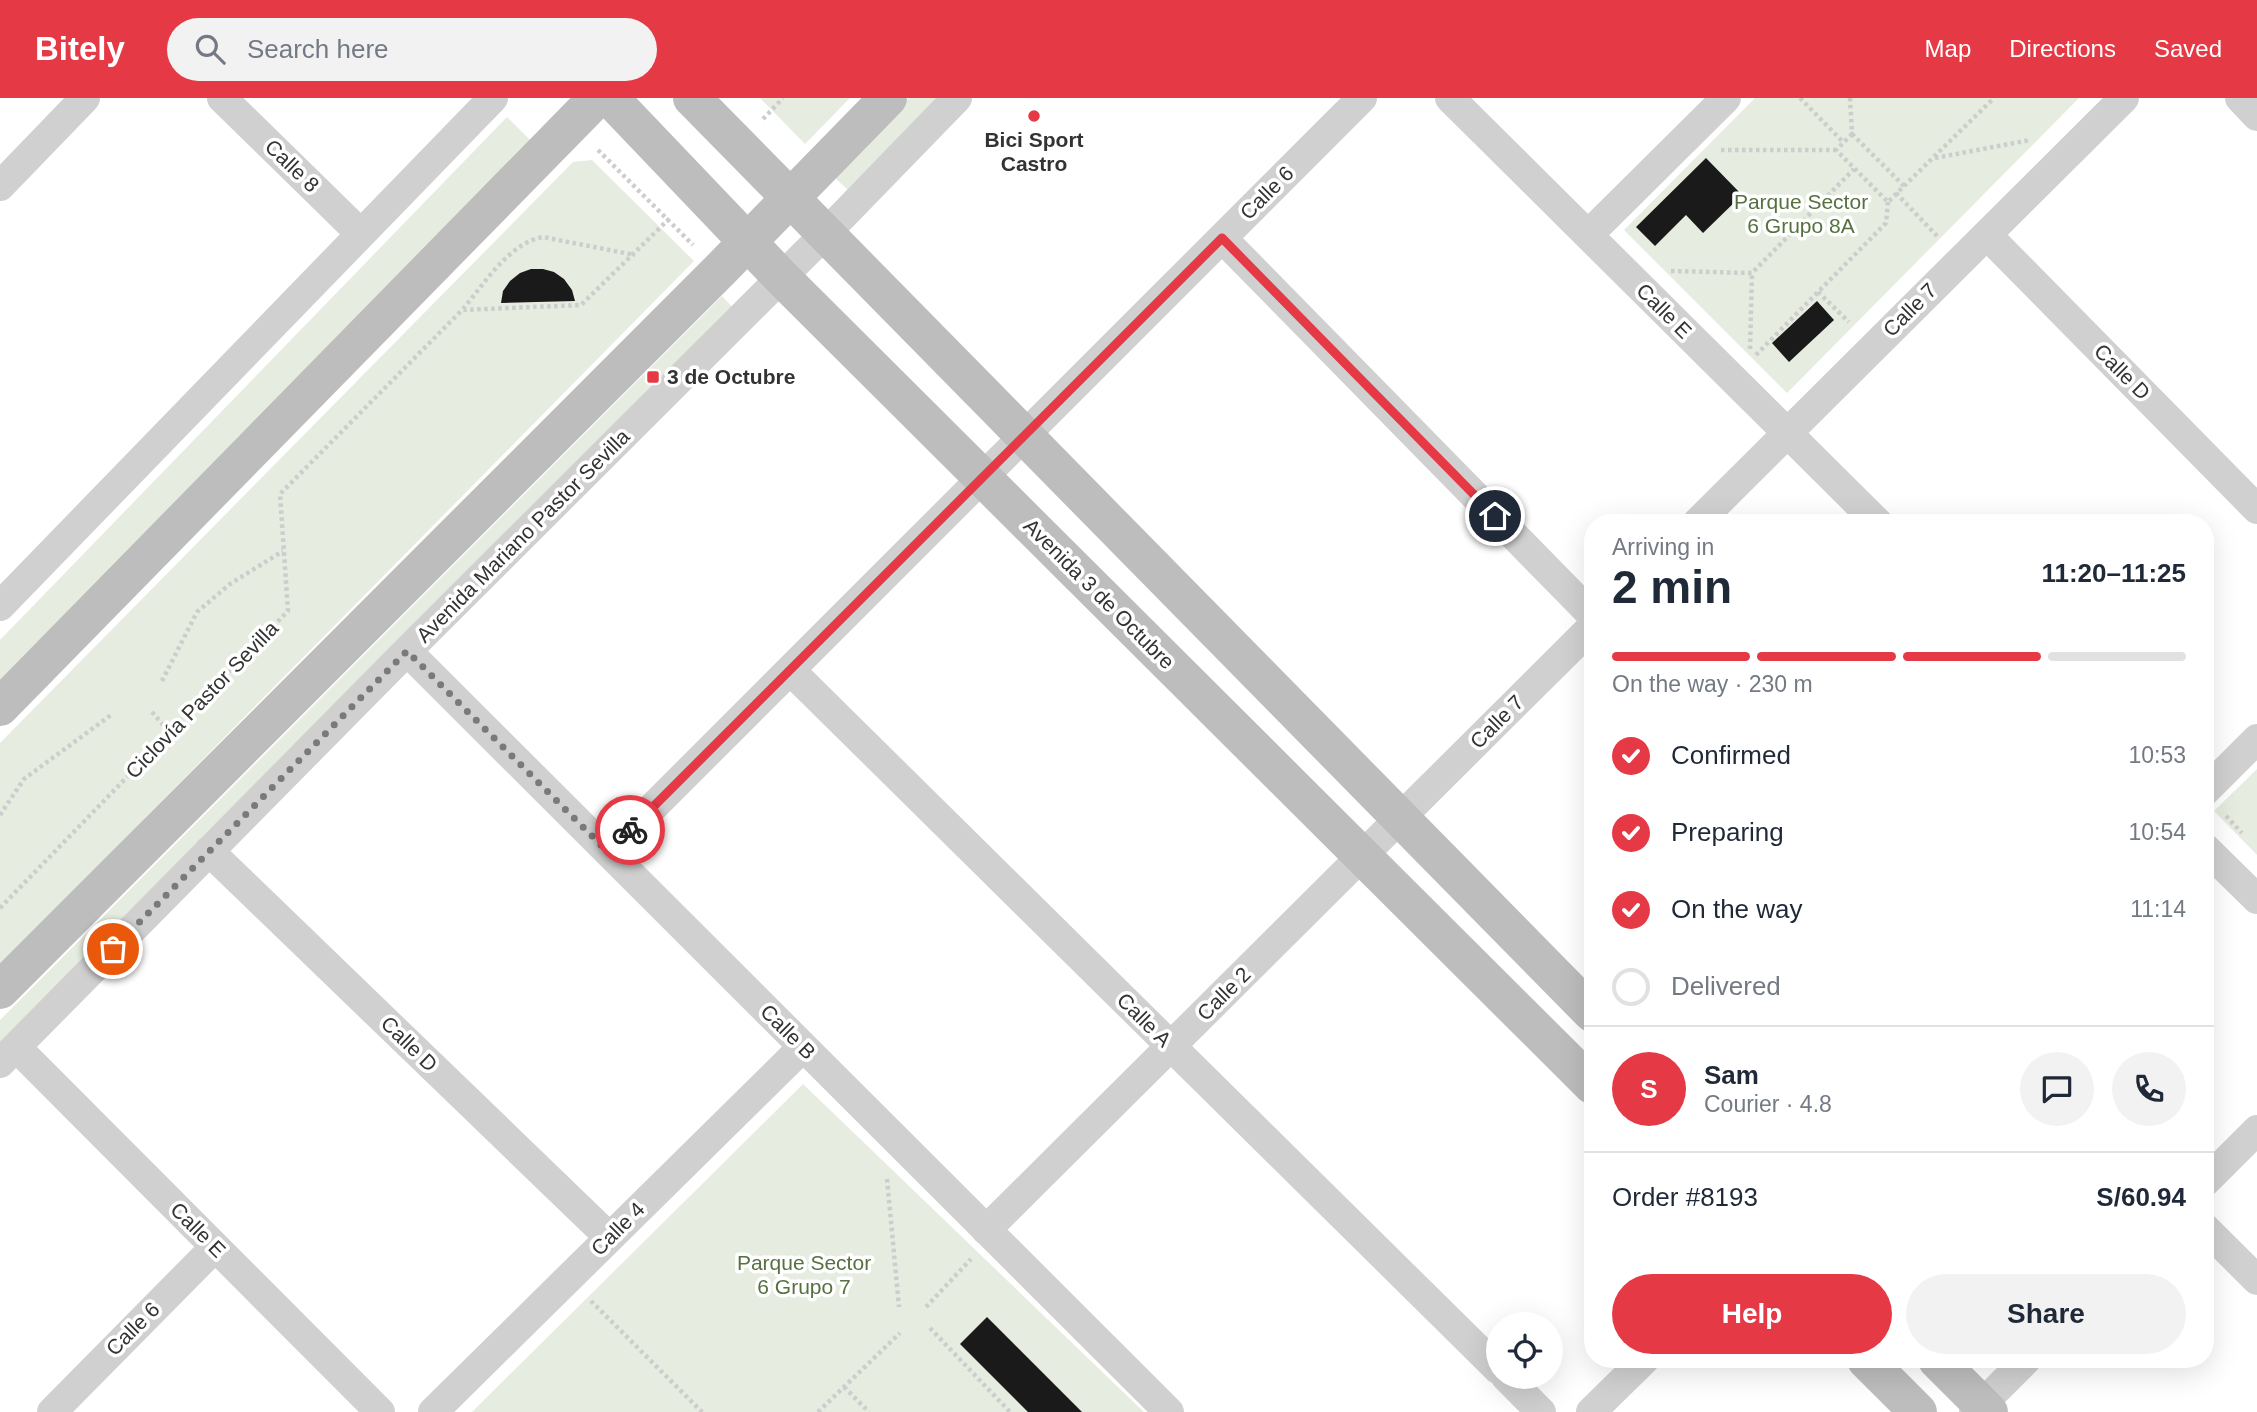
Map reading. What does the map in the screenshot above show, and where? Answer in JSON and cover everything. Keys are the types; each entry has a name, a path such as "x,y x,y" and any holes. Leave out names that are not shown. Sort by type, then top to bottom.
{"street":[{"path":"0,186 85,98"},
{"name":"Calle 8","path":"222,98 361,234"},
{"path":"0,606 494,98"},
{"name":"Avenida 3 de Octubre","path":"610,98 697,190 982,478 1584,1077"},
{"path":"692,98 1584,1003"},
{"path":"0,990 748,242 888,98"},
{"name":"Avenida Mariano Pastor Sevilla","path":"8,1055 957,98"},
{"name":"Calle 6","path":"608,852 1362,98"},
{"name":"Calle E","path":"1450,98 1869,514"},
{"path":"1588,235 1726,98"},
{"name":"Calle 7","path":"1706,514 2124,98"},
{"path":"2239,98 2257,116"},
{"path":"0,707 584,111"},
{"name":"Calle D","path":"1987,235 2257,509"},
{"path":"1222,238 1584,607"},
{"name":"Calle 7","path":"1401,817 1584,635"},
{"name":"Calle B","path":"407,651 1169,1412"},
{"name":"Calle A","path":"790,670 1486,1357"},
{"path":"2214,800 2257,739"},
{"name":"Calle 2","path":"990,1233 1171,1046 1401,817"},
{"name":"Calle D","path":"209,851 609,1237"},
{"path":"2214,857 2257,899"},
{"name":"Calle 4","path":"433,1412 803,1047"},
{"name":"Calle E","path":"8,1055 215,1247 380,1412"},
{"path":"2214,1173 2257,1130"},
{"path":"2214,1237 2257,1280"},
{"name":"Calle 6","path":"52,1412 215,1247"},
{"path":"1591,1412 1636,1368"},
{"path":"1874,1368 1918,1412"},
{"path":"1944,1368 1981,1410 2019,1368"},
{"path":"1518,1389 1541,1412"}],"path":[{"path":"738,143 783,98"},
{"path":"1800,98 1843,142"},
{"path":"1850,98 1852,134 1904,186"},
{"path":"1755,355 1886,223 1888,202 1896,193 1994,98"},
{"path":"584,111 668,220 719,271"},
{"path":"1836,150 1852,134"},
{"path":"1934,159 2030,140"},
{"path":"1720,150 1836,150 1888,202"},
{"path":"1750,350 1752,273 1854,169"},
{"path":"462,310 581,305 697,190"},
{"path":"1896,193 1961,260"},
{"name":"Ciclovía Pastor Sevilla","path":"0,908 288,611 280,494 462,310 511,253 531,239 543,237 635,254"},
{"path":"1671,271 1752,273"},
{"path":"1818,292 1849,322"},
{"path":"162,681 197,612 230,584 283,551"},
{"path":"152,712 170,733"},
{"path":"0,815 24,779 111,715"},
{"path":"2214,802 2248,839"},
{"path":"896,1181 886,1172 899,1307"},
{"path":"926,1307 990,1233"},
{"path":"568,1278 702,1412"},
{"path":"584,1313 593,1303"},
{"path":"930,1328 1010,1412"},
{"path":"818,1412 900,1333"},
{"path":"844,1387 869,1412"}],"green space":[{"path":"760,98 850,98 805,144"},
{"path":"909,98 942,98 850,192 834,177"},
{"name":"Parque Sector 6 Grupo 8A","path":"1755,98 2079,98 1787,393 1624,230"},
{"path":"507,117 534,144 0,684 0,640"},
{"path":"592,160 694,261 0,965 0,743 573,162"},
{"path":"722,296 736,311 0,1056 0,1020"},
{"path":"2257,769 2257,855 2214,811"},
{"name":"Parque Sector 6 Grupo 7","path":"803,1084 1144,1412 472,1412"}],"building":[{"path":"1706,158 1742,195 1703,233 1686,215 1655,246 1636,227"},
{"path":"531,269 554,272 564,279 572,290 575,301 501,303 503,291 510,281"},
{"path":"1817,301 1834,320 1789,362 1772,343"},
{"path":"987,1317 1082,1412 1028,1412 960,1344"}],"way so far":[{"path":"113,949 407,651 608,852 630,830"}],"place":[{"name":"Bici Sport Castro","path":"1034,116"},
{"name":"3 de Octubre","path":"653,377"}],"route":[{"path":"630,830 1222,238 1495,516"}]}
